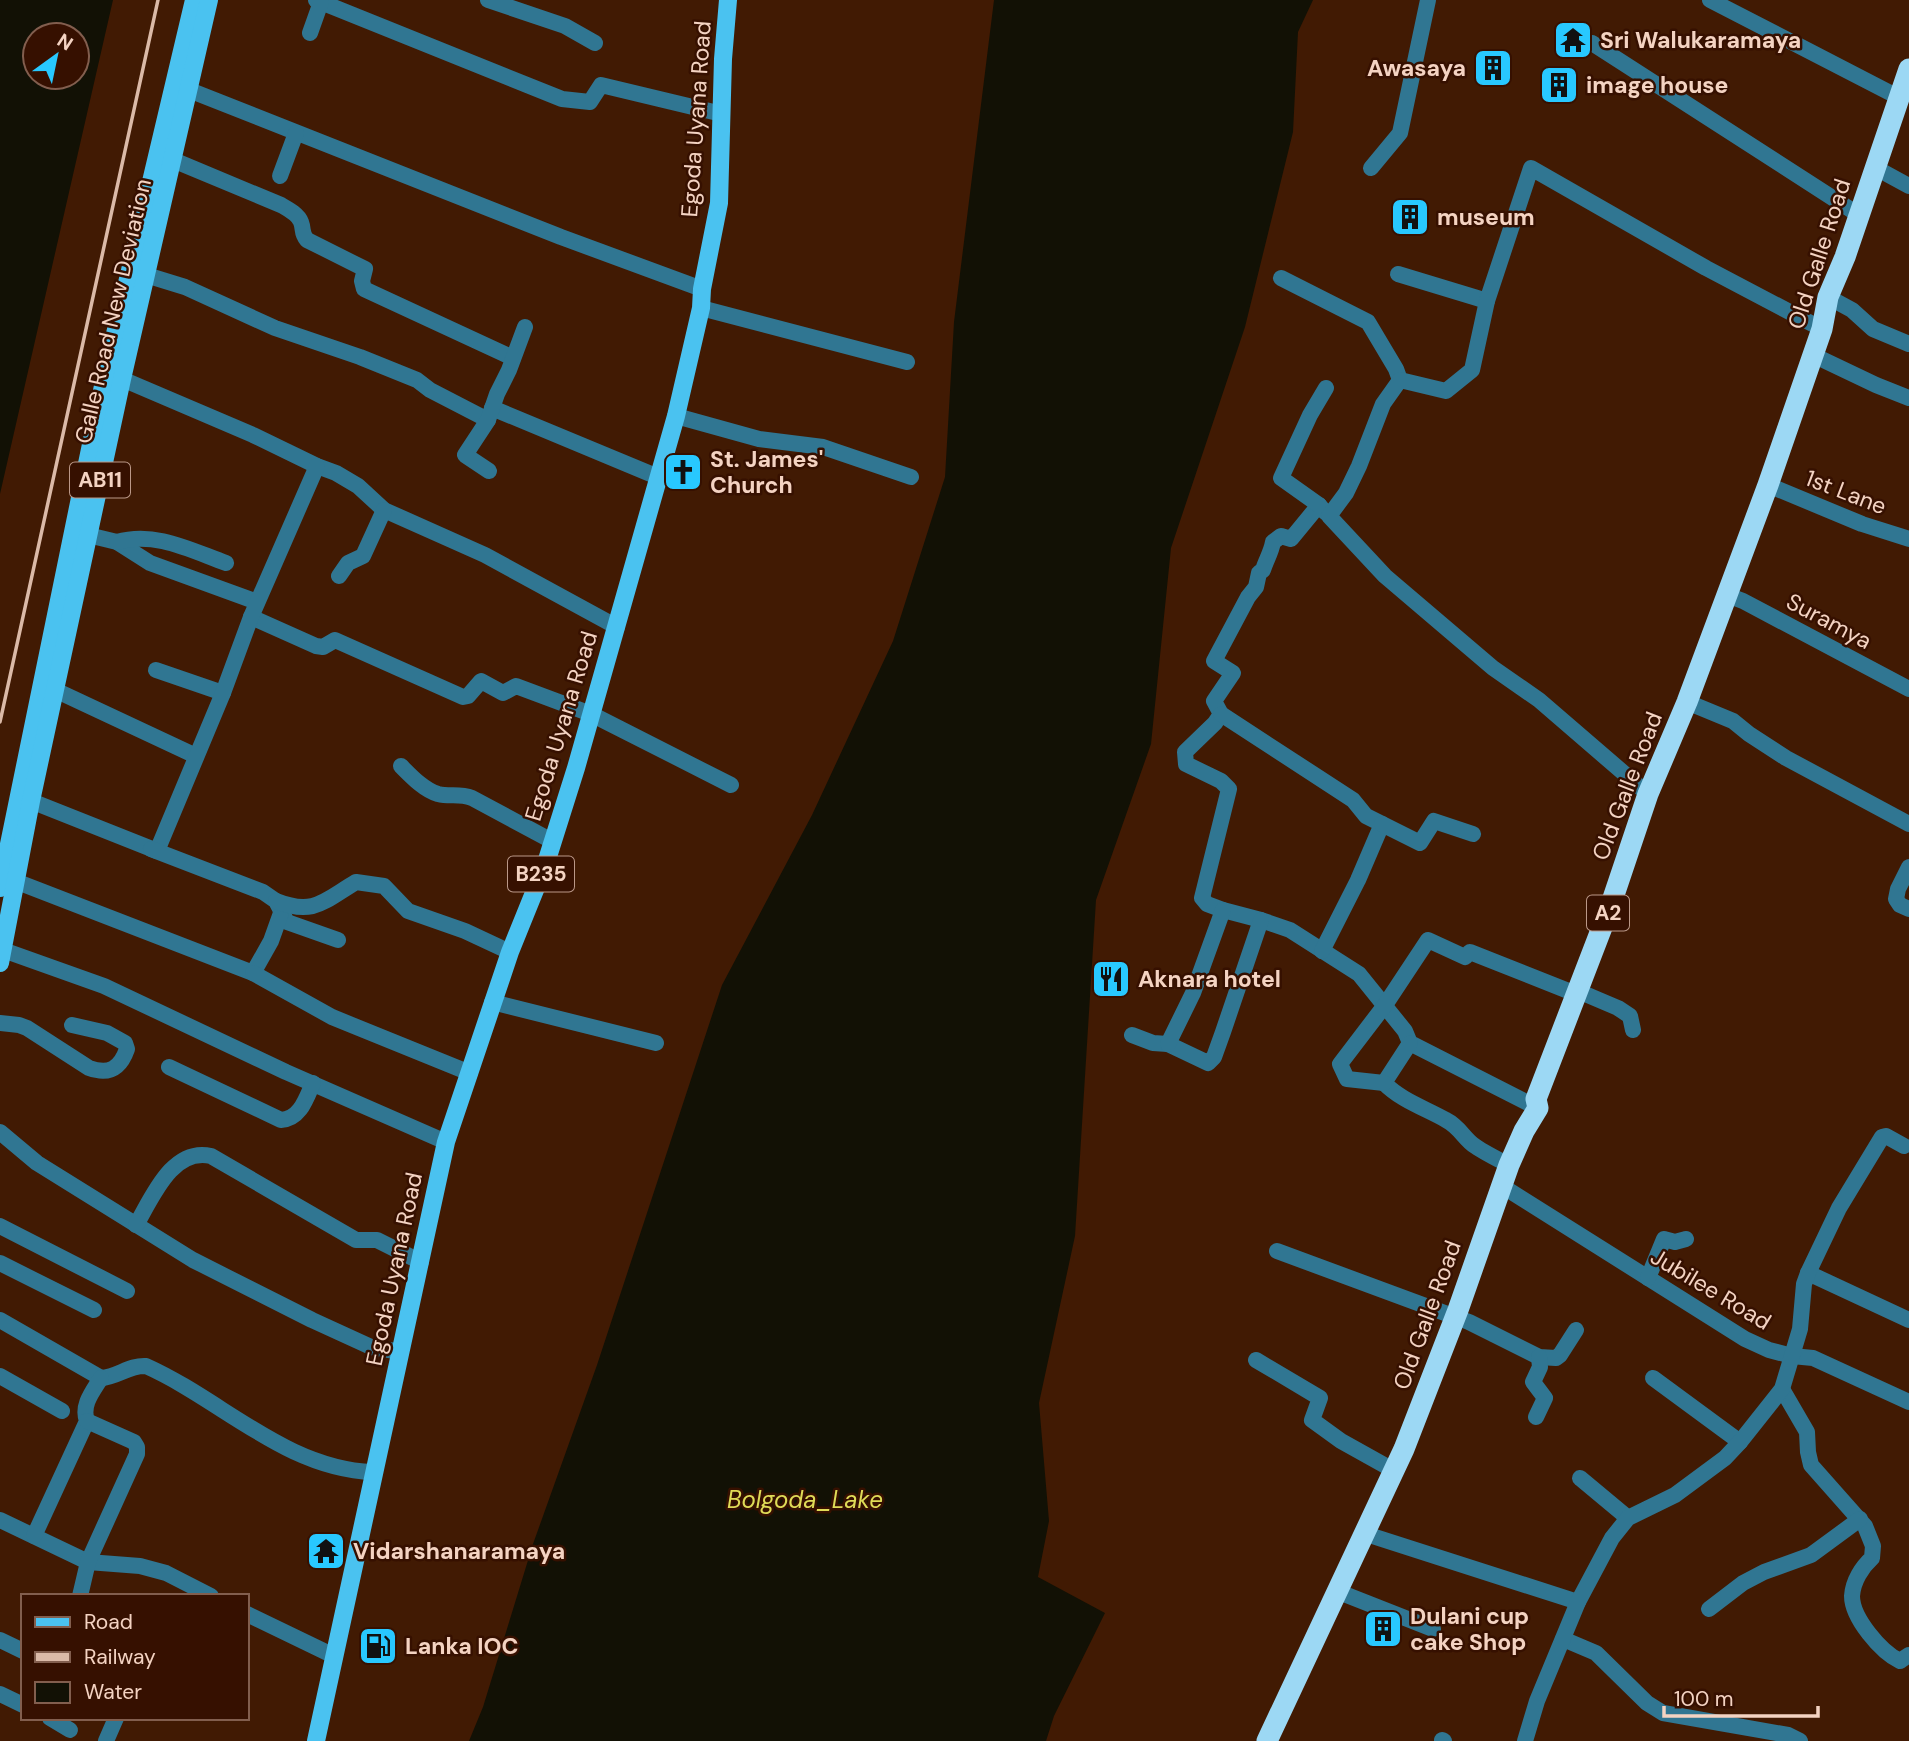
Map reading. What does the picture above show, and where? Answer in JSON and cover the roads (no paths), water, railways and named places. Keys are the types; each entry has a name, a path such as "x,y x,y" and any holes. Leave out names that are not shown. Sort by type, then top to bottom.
{"highway":[{"name":"Old Galle Road","path":"1267,1741 1366,1534 1392,1470 1404,1450 1509,1165 1538,1108 1536,1099 1611,904 1648,794 1687,702 1768,485 1822,329 1828,297 1845,257 1909,69"}],"main road":[{"name":"Galle Road New Deviation","path":"1,956 7,884 194,0"},
{"name":"Galle Road New Deviation","path":"7,884 31,801 88,535 113,378 146,275 209,0"},
{"name":"Egoda Uyana Road","path":"316,1741 446,1142 492,1002 552,841 617,627 676,416 701,308 702,289 719,203 728,0"}],"street":[{"path":"488,0 565,26 595,43"},
{"path":"1371,168 1400,133 1428,0"},
{"path":"1710,0 1900,98"},
{"path":"310,33 319,1 562,99 590,102 601,85 722,114"},
{"path":"1591,43 1859,215"},
{"path":"189,90 702,289"},
{"path":"280,176 296,133"},
{"path":"173,160 281,205 295,214 302,223 302,234 307,240 365,269 362,281 364,289 513,358"},
{"path":"1874,167 1909,186"},
{"path":"1400,380 1446,391 1472,370 1487,301 1531,168 1706,268 1822,329"},
{"path":"1398,274 1487,301"},
{"path":"146,275 185,287 275,328 360,357 417,380 430,390 657,477"},
{"path":"1281,278 1368,322 1400,380"},
{"path":"1828,297 1852,310 1872,329 1909,344"},
{"path":"701,308 907,362"},
{"path":"489,471 465,455 490,414 524,327"},
{"path":"1813,355 1909,398"},
{"path":"113,378 253,435 336,473 358,486 384,510 485,555 617,627"},
{"path":"1400,380 1382,404 1375,429 1350,484 1291,539 1281,536 1273,542 1263,570 1259,573 1256,587 1214,661 1233,673 1214,701 1221,714 1353,800 1366,816 1420,843 1434,821 1473,834"},
{"path":"1326,388 1310,415 1281,478 1324,510 1385,576 1493,668 1539,700 1648,794"},
{"path":"676,416 759,439 823,447 911,477"},
{"path":"151,849 157,851 223,693 254,609 317,466"},
{"name":"1st Lane","path":"1768,485 1862,524 1909,539"},
{"path":"339,576 348,563 363,556 384,510"},
{"path":"88,535 117,542 150,563 254,609 316,646 323,647 335,640 463,697 468,696 481,681 503,693 516,686 591,714 731,785"},
{"path":"117,542 131,538 157,539 226,563"},
{"name":"Suramya","path":"1727,595 1744,601 1909,689"},
{"path":"156,670 223,693"},
{"path":"55,690 196,756"},
{"path":"1687,702 1733,721 1786,758 1909,824"},
{"path":"1221,714 1185,752 1186,764 1221,781 1229,789 1202,898 1207,904 1223,910 1290,930 1359,974 1405,1031 1410,1044 1538,1108"},
{"path":"401,766 426,788 439,794 461,794 472,798 552,841"},
{"path":"31,801 264,892 287,922 338,940"},
{"path":"1322,951 1358,880 1382,824"},
{"path":"1909,867 1896,899 1900,905 1909,909"},
{"path":"278,907 307,908 356,882 365,882 384,886 408,911 465,931 510,952"},
{"path":"7,884 253,973 332,1017 470,1073"},
{"path":"253,973 271,942 278,907"},
{"path":"1168,1044 1193,993 1223,910"},
{"path":"1132,1035 1153,1044 1168,1044 1209,1063 1214,1057 1261,920"},
{"path":"1509,1165 1472,1144 1462,1130 1446,1119 1423,1110 1392,1092 1384,1083 1347,1079 1340,1064 1385,1005 1428,940 1465,957 1470,953 1618,1008 1630,1016 1633,1030"},
{"path":"1,956 104,986 446,1142"},
{"path":"492,1002 656,1043"},
{"path":"0,1023 27,1028 89,1068 100,1072 110,1072 117,1068 127,1049 125,1043 107,1033 72,1025"},
{"path":"1384,1083 1410,1044"},
{"path":"169,1067 281,1121 289,1120 297,1113 313,1083"},
{"path":"0,1132 37,1163 193,1260 371,1347 401,1352"},
{"path":"1525,1741 1537,1701 1578,1602 1612,1538 1628,1518 1675,1495 1725,1458 1782,1389 1800,1329 1804,1284 1839,1208 1881,1137 1886,1136 1904,1146"},
{"path":"136,1225 176,1164 200,1153 211,1156 356,1240 377,1240 421,1262"},
{"name":"Jubilee Road","path":"1502,1186 1745,1339 1769,1350 1813,1358 1909,1402"},
{"path":"0,1226 127,1291"},
{"path":"1648,1278 1664,1239 1675,1242 1686,1239"},
{"path":"1278,1251 1455,1317 1539,1357 1556,1358 1576,1330"},
{"path":"0,1263 94,1310"},
{"path":"1808,1273 1909,1320"},
{"path":"0,1320 101,1378 115,1375 130,1367 146,1366 303,1456 335,1467 373,1472"},
{"path":"1536,1417 1545,1398 1533,1382 1540,1367 1539,1357"},
{"path":"1256,1360 1320,1398 1312,1420 1341,1441 1392,1470"},
{"path":"0,1376 62,1411"},
{"path":"34,1536 87,1421 85,1406 101,1378"},
{"path":"1653,1378 1740,1443"},
{"path":"1782,1389 1807,1432 1811,1465 1860,1519 1872,1546 1872,1558 1861,1568 1852,1596 1856,1612 1870,1634 1887,1653 1900,1661 1909,1655"},
{"path":"80,1594 88,1562 137,1454 134,1442 87,1421"},
{"path":"1580,1478 1628,1518"},
{"path":"1709,1609 1743,1583 1764,1572 1811,1555 1860,1519"},
{"path":"0,1520 88,1562 140,1566 166,1573 207,1594"},
{"path":"1366,1534 1578,1602"},
{"path":"1339,1592 1433,1629"},
{"path":"248,1614 334,1656"},
{"path":"1563,1639 1596,1653 1647,1703 1663,1713 1776,1733 1800,1741"},
{"path":"0,1640 21,1650"},
{"path":"0,1694 21,1704"},
{"path":"53,1720 69,1730"},
{"path":"106,1741 115,1720"}],"water":[{"path":"0,0 113,0 0,494"},
{"name":"Bolgoda_Lake","path":"994,0 1313,0 1298,32 1293,132 1245,327 1171,548 1151,744 1096,900 1075,1236 1039,1403 1049,1521 1038,1577 1105,1613 1054,1716 1046,1741 469,1741 483,1707 533,1544 597,1365 722,985 812,815 893,641 945,477 954,322"}],"railway":[{"path":"0,722 158,0"}],"place":[{"name":"Sri Walukaramaya","path":"1573,40"},
{"name":"Awasaya","path":"1493,68"},
{"name":"image house","path":"1559,85"},
{"name":"museum","path":"1410,217"},
{"name":"St. James' Church","path":"683,472"},
{"name":"Aknara hotel","path":"1111,979"},
{"name":"Vidarshanaramaya","path":"326,1551"},
{"name":"Dulani cup cake Shop","path":"1383,1629"},
{"name":"Lanka IOC","path":"378,1646"}]}
